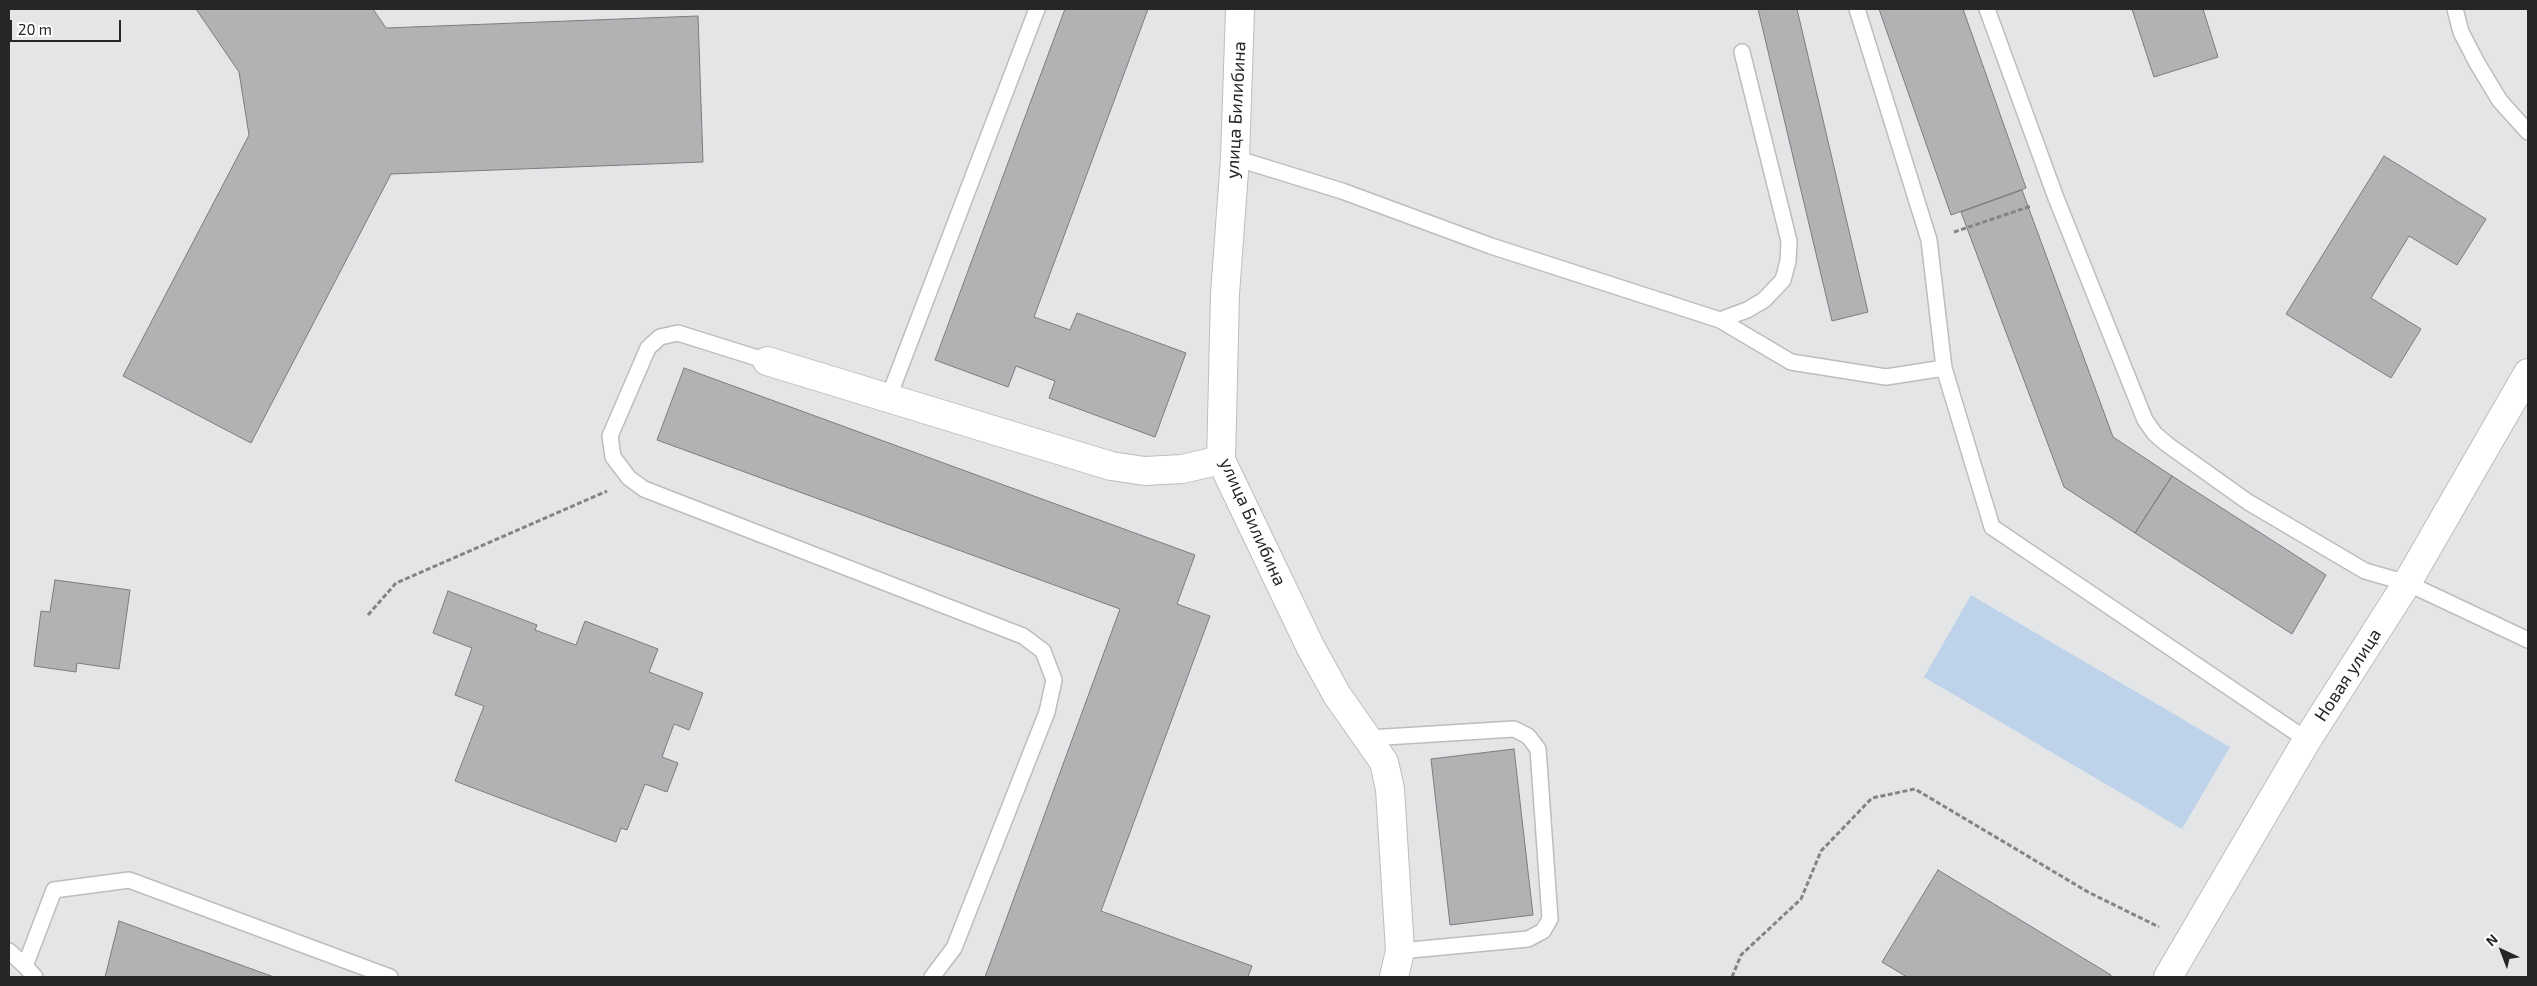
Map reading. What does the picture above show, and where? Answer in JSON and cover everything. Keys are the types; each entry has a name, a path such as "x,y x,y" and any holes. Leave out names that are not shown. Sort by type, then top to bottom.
{"street":[{"name":"улица Билибина","path":"1240,9 1234,158 1225,294 1221,460 1311,648 1337,695 1369,738 1384,762 1390,789 1397,964"},
{"path":"767,361 1111,466 1145,471 1182,469 1221,460"},
{"name":"Новая улица","path":"2168,977 2307,740 2407,583 2528,373"}],"lane":[{"path":"888,399 1037,9"},
{"path":"1857,9 1929,240 1944,368 1992,527 2307,740"},
{"path":"1988,9 2056,198 2145,420 2156,434 2168,445 2248,502 2365,571 2407,583 2528,640"},
{"path":"2455,9 2461,32 2477,63 2500,101 2528,132"},
{"path":"1720,320 1747,310 1764,300 1783,280 1788,260 1788,241 1742,52"},
{"path":"1234,158 1342,192 1491,246 1720,320 1791,362 1886,377 1944,368"},
{"path":"767,361 678,333 660,337 648,348 610,436 613,457 628,478 644,489 1022,636 1043,651 1054,680 1047,712 954,948 932,977"},
{"path":"1369,738 1514,729 1528,736 1538,749 1550,919 1543,931 1528,939 1397,964"},
{"path":"30,972 54,890 129,880 390,977"},
{"path":"9,951 30,972"},
{"path":"9,969 30,972"}],"path":[{"path":"1929,240 2056,198"},
{"path":"368,615 396,583 600,495 628,478"},
{"path":"1732,977 1741,955 1801,899 1821,851 1872,798 1916,789 2088,892 2188,942"}],"shaded area":[{"path":"1971,595 2230,747 2182,829 1924,677"}],"building":[{"path":"196,9 373,9 386,28 698,16 703,162 391,174 251,443 123,376 249,135 239,72"},
{"path":"1065,9 1148,9 1034,317 1070,330 1077,313 1186,353 1155,437 1049,398 1055,381 1016,366 1008,387 935,360"},
{"path":"1758,9 1797,9 1868,312 1832,321"},
{"path":"1879,9 1963,9 2026,188 1951,215"},
{"path":"2132,9 2203,9 2218,57 2154,77"},
{"path":"2384,156 2486,219 2457,265 2409,236 2371,298 2421,329 2391,378 2286,314"},
{"path":"2022,190 2113,437 2172,476 2135,533 2064,487 1961,212"},
{"path":"684,368 1195,555 1177,604 1210,616 1101,911 1252,966 1248,977 985,977 1120,609 657,440"},
{"path":"2172,476 2326,575 2292,634 2135,533"},
{"path":"55,580 130,590 119,669 77,663 76,672 34,666 41,611 50,612"},
{"path":"448,591 537,625 535,630 576,645 585,621 658,649 649,672 703,693 689,730 674,724 662,757 678,763 667,792 645,784 627,830 621,828 616,842 455,781 484,706 455,695 472,648 433,633"},
{"path":"1514,749 1533,915 1450,925 1431,759"},
{"path":"1938,870 2111,975 2110,977 1907,977 1882,962"},
{"path":"119,921 274,977 105,977"}]}
